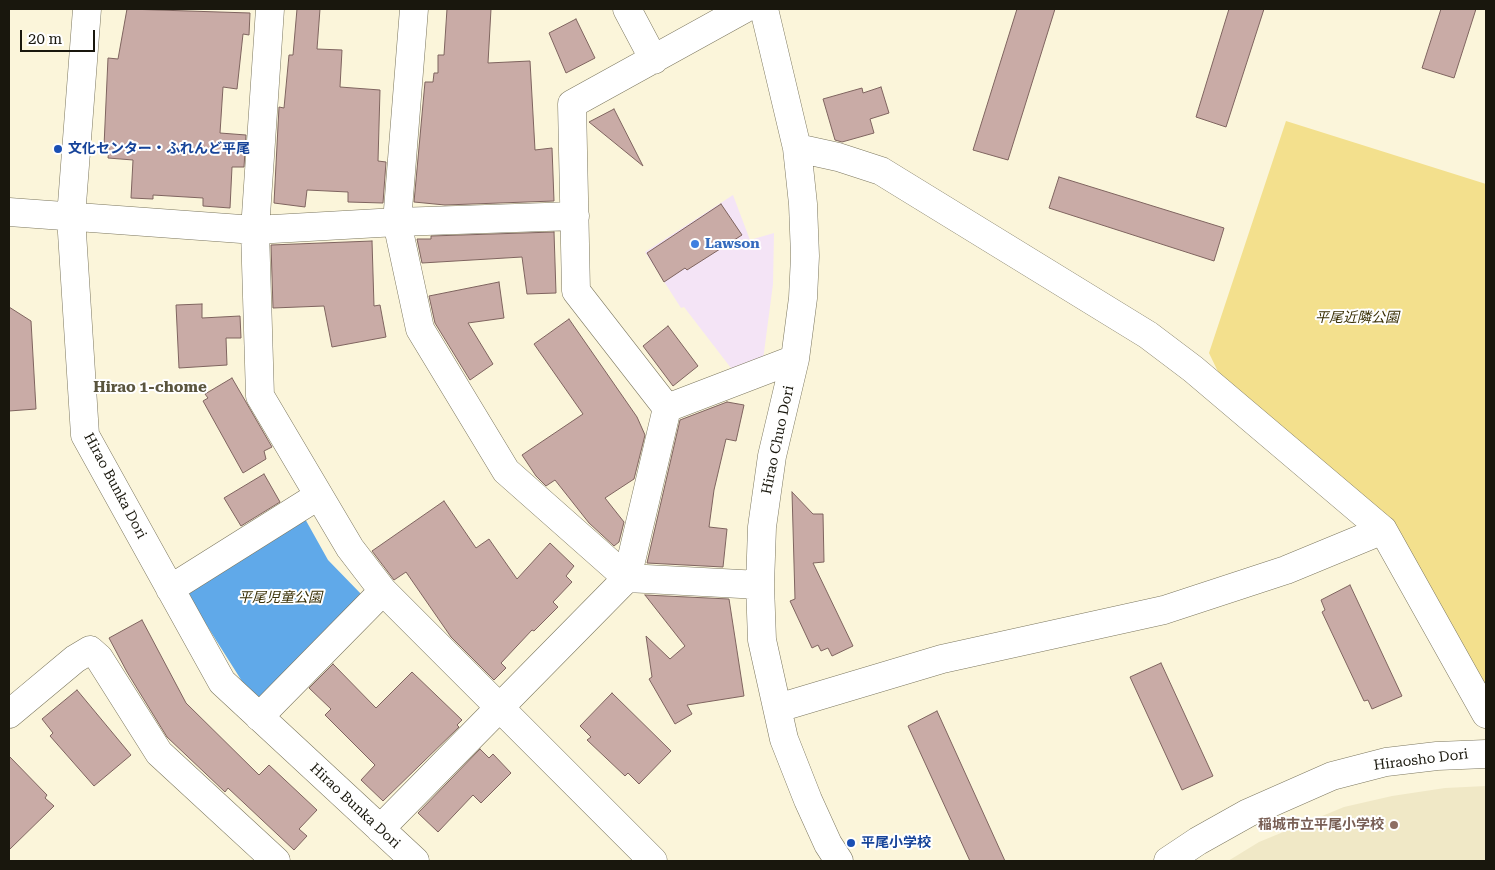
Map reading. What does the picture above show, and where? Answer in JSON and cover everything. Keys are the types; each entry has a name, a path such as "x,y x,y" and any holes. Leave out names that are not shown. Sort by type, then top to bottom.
{"street":[{"name":"Hirao Bunka Dori","path":"87,9 71,216 85,435 222,682 415,861"},
{"path":"270,9 255,230 260,396 350,548 383,591 653,861"},
{"path":"414,9 397,222 420,329 506,471 627,578 648,581 760,585"},
{"path":"627,9 654,60"},
{"path":"666,408 576,291 572,104 744,9"},
{"name":"Hirao Chuo Dori","path":"764,9 797,148 803,204 805,256 803,298 795,359 772,456 762,527 760,585 762,640 784,739 808,800 828,844 839,861"},
{"path":"797,148 881,171 1148,336 1193,369 1383,530 1486,714"},
{"path":"9,212 255,230 397,222 575,216"},
{"path":"666,408 795,359"},
{"path":"380,829 627,578 666,408"},
{"path":"170,589 318,496"},
{"path":"778,708 942,659 1164,610 1286,570 1383,530"},
{"path":"259,717 383,591"},
{"path":"9,714 75,659 90,650 99,658 159,753 276,861"},
{"name":"Hiraosho Dori","path":"1168,861 1198,841 1248,813 1332,776 1386,762 1437,756 1486,754"}],"shaded area":[{"path":"733,195 750,240 774,233 773,284 763,360 734,372 684,307 681,308 645,252"},
{"name":"稲城市立平尾小学校","path":"1486,786 1486,861 1228,861 1259,842 1344,807 1392,796 1445,788"}],"green space":[{"name":"平尾近隣公園","path":"1286,121 1486,184 1486,688 1386,517 1335,471 1222,380 1209,353"}],"water":[{"name":"平尾児童公園","path":"304,517 328,560 362,595 260,701 245,686 185,591"}],"building":[{"path":"127,9 250,13 249,35 243,34 237,89 223,87 220,133 246,135 244,167 232,167 230,208 203,206 203,198 153,195 153,199 131,198 133,160 108,158 109,147 104,146 108,58 118,59"},
{"path":"297,9 320,9 317,49 342,50 340,87 380,90 378,161 386,162 383,203 348,202 348,192 307,190 305,207 274,203 279,107 284,108 289,55 293,55"},
{"path":"447,9 491,9 488,63 530,61 535,150 552,148 554,201 445,205 414,202 425,82 433,82 434,73 438,73 438,55 444,55"},
{"path":"1017,9 1055,9 1008,160 973,150"},
{"path":"1229,9 1264,9 1226,127 1196,117"},
{"path":"1441,9 1476,9 1454,78 1422,68"},
{"path":"576,19 595,58 566,73 549,33"},
{"path":"881,87 889,113 870,119 874,133 842,142 835,140 823,99 862,88 863,93"},
{"path":"614,109 643,166 589,122"},
{"path":"1059,177 1224,228 1214,261 1049,208"},
{"name":"Lawson","path":"721,204 742,235 687,270 685,268 664,282 647,253"},
{"path":"554,232 556,293 527,294 522,257 422,263 417,239 431,239 431,236"},
{"path":"372,241 374,306 380,305 386,337 332,347 324,306 273,308 271,245"},
{"path":"499,282 504,318 468,323 493,364 470,380 435,323 429,296"},
{"path":"202,304 202,318 240,316 241,338 226,338 227,365 179,368 176,305"},
{"path":"9,307 31,321 36,409 9,411"},
{"path":"569,319 637,417 645,435 634,479 605,498 624,522 619,542 614,546 589,523 555,480 546,486 536,476 522,455 583,414 534,344"},
{"path":"668,326 698,366 673,386 643,346"},
{"path":"232,378 272,447 264,451 266,459 243,473 203,401 208,398 205,394"},
{"path":"727,402 744,405 736,441 726,439 714,490 709,527 727,529 723,567 647,563 680,420"},
{"path":"264,474 280,502 241,526 224,498"},
{"path":"792,492 813,514 823,514 824,562 813,563 853,646 832,656 828,648 821,651 818,645 812,648 790,601 795,599"},
{"path":"444,501 476,548 489,539 517,579 550,543 574,566 566,576 572,582 553,602 558,607 534,631 532,630 501,663 506,668 494,680 451,637 406,572 394,580 372,551"},
{"path":"1350,585 1402,696 1372,709 1368,700 1364,701 1322,612 1325,610 1321,600"},
{"path":"645,595 729,599 744,696 687,705 692,714 675,724 649,679 652,677 646,636 670,659 685,646"},
{"path":"142,620 186,703 259,775 269,765 317,810 299,829 307,836 294,850 228,788 225,792 167,737 127,672 109,638"},
{"path":"1161,663 1213,776 1182,790 1130,677"},
{"path":"333,664 376,708 412,672 462,720 457,725 459,727 383,801 361,780 375,765 325,715 331,709 309,688"},
{"path":"77,690 131,755 94,786 50,736 53,733 42,719"},
{"path":"612,693 671,751 639,784 628,773 625,776 587,740 591,737 580,726"},
{"path":"937,711 1005,861 970,861 908,726"},
{"path":"480,749 489,758 493,754 511,773 481,803 473,795 438,832 418,813"},
{"path":"9,756 47,795 45,798 54,806 9,850"}],"place":[{"name":"文化センター・ふれんど平尾","path":"58,149"},
{"name":"Lawson","path":"695,244"},
{"name":"稲城市立平尾小学校","path":"1394,825"},
{"name":"平尾小学校","path":"851,843"}],"district":[{"name":"Hirao 1-chome","path":"150,388"}]}
